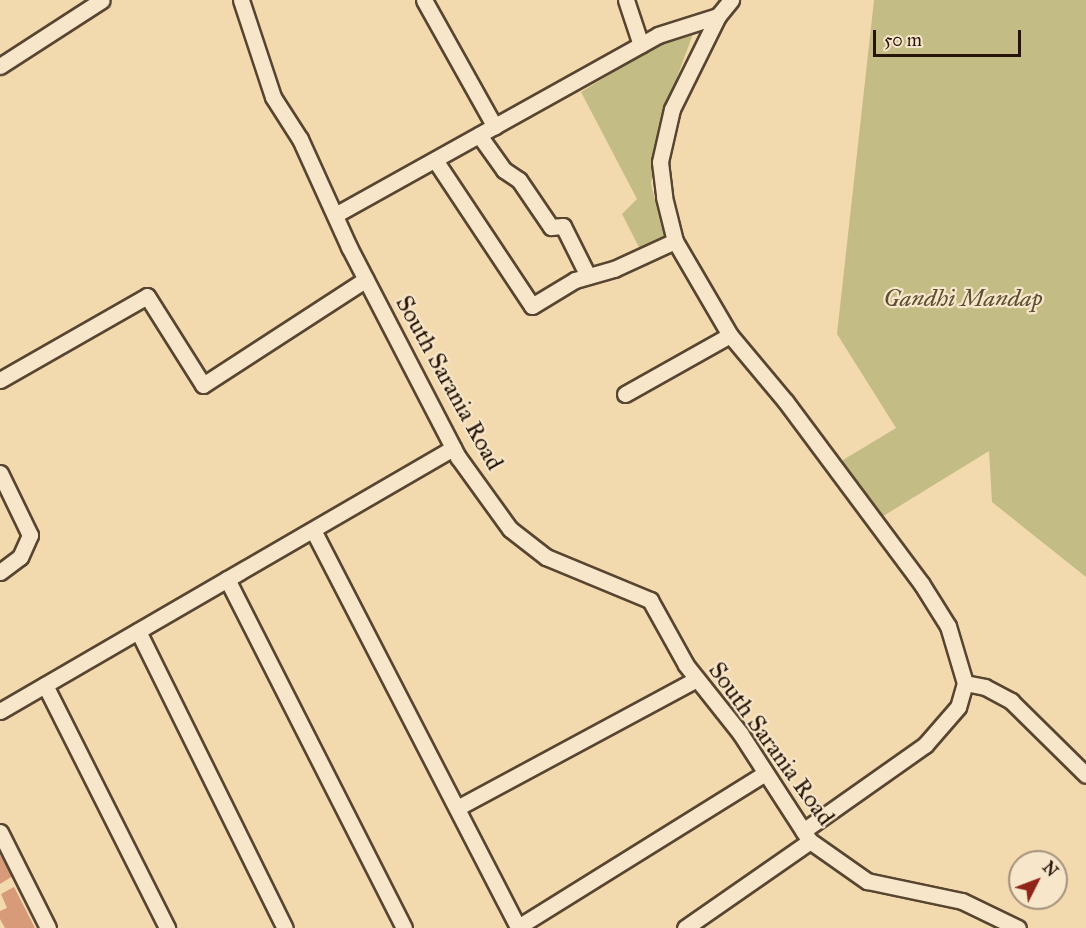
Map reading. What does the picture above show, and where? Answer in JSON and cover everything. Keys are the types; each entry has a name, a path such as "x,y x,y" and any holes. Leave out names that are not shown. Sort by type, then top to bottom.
{"street":[{"path":"0,66 102,0"},
{"name":"South Sarania Road","path":"241,0 273,97 300,139 366,279 453,448 510,529 546,557 650,600 697,679 740,733 764,774 807,836 867,881 962,901 1018,928"},
{"path":"424,0 495,126"},
{"path":"626,0 640,45"},
{"path":"685,928 700,923 807,836 925,745 958,707 965,683 948,626 921,583 786,402 730,335 675,241 664,198 660,162 672,110 718,16 731,0"},
{"path":"335,215 658,35 718,16"},
{"path":"479,135 504,170 519,180 551,227 563,226 588,276"},
{"path":"435,160 532,306 575,280 675,241"},
{"path":"0,380 147,296 203,385 366,279"},
{"path":"625,394 730,335"},
{"path":"0,711 453,448"},
{"path":"0,473 30,535 20,557 0,572"},
{"path":"313,530 518,928 764,774"},
{"path":"227,579 404,928"},
{"path":"138,631 285,928"},
{"path":"457,808 697,679"},
{"path":"965,683 986,687 1011,701 1086,775"},
{"path":"45,685 167,928"},
{"path":"0,832 48,928"}],"green space":[{"name":"Gandhi Mandap","path":"874,0 1086,0 1086,577 992,502 989,451 880,518 842,465 843,460 896,428 837,334"},
{"path":"682,30 693,34 662,118 651,184 667,248 643,255 622,214 637,199 581,92"}],"building":[{"path":"0,855 13,876 0,884"},
{"path":"14,887 35,928 5,928 0,919 0,911 7,908 1,894"}]}
